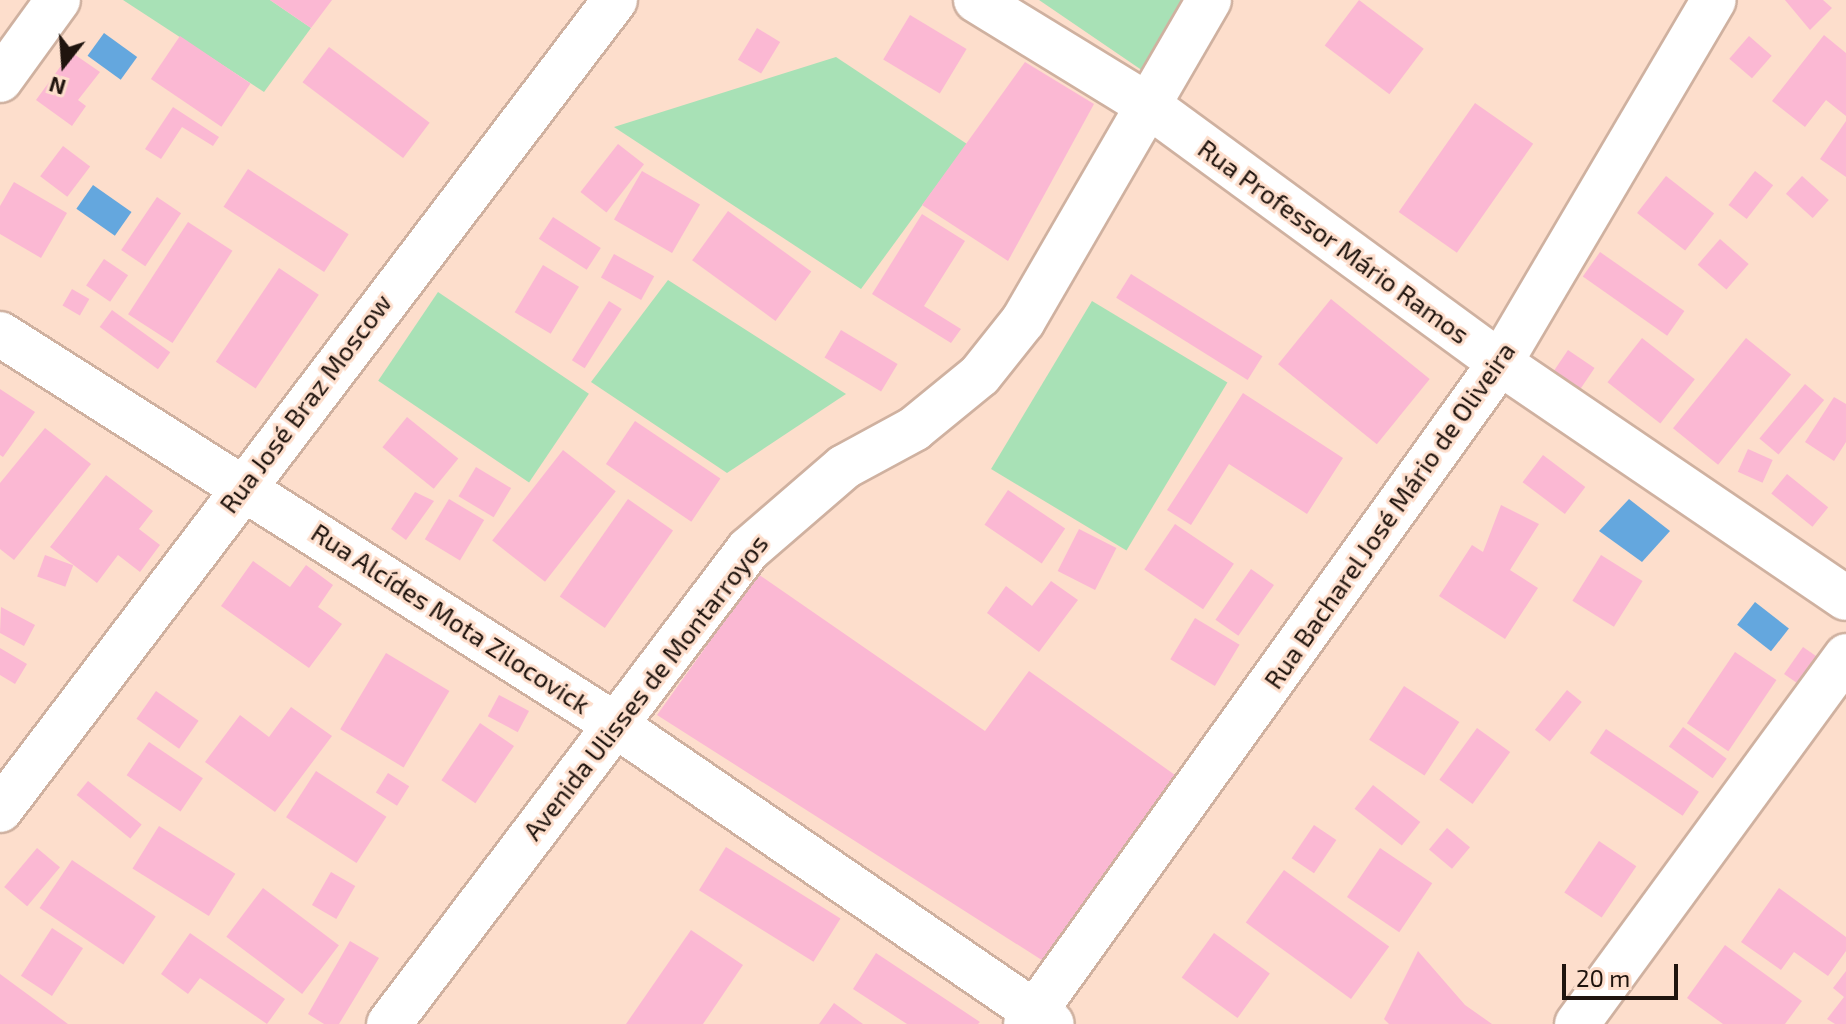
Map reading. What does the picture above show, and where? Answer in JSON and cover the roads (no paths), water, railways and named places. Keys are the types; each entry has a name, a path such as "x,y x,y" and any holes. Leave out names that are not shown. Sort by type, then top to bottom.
{"street":[{"path":"0,80 58,0"},
{"name":"Rua José Braz Moscow","path":"0,810 243,484 615,0"},
{"name":"Rua Professor Mário Ramos","path":"976,0 1029,13 1152,108 1500,363 1846,598"},
{"name":"Avenida Ulisses de Montarroyos","path":"389,1024 611,722 780,517 844,467 914,429 980,375 1023,321 1098,188 1152,108 1209,0"},
{"name":"Rua Bacharel José Mário de Oliveira","path":"1038,1020 1500,363 1714,0"},
{"name":"Rua Alcídes Mota Zilocovick","path":"0,334 243,484 611,722 1038,1020"},
{"path":"1577,1024 1846,656"}],"water":[{"path":"104,33 137,57 121,80 88,56"},
{"path":"93,185 132,212 115,236 76,209"},
{"path":"1629,499 1670,531 1642,562 1599,531"},
{"path":"1755,602 1789,628 1771,651 1737,625"}]}
